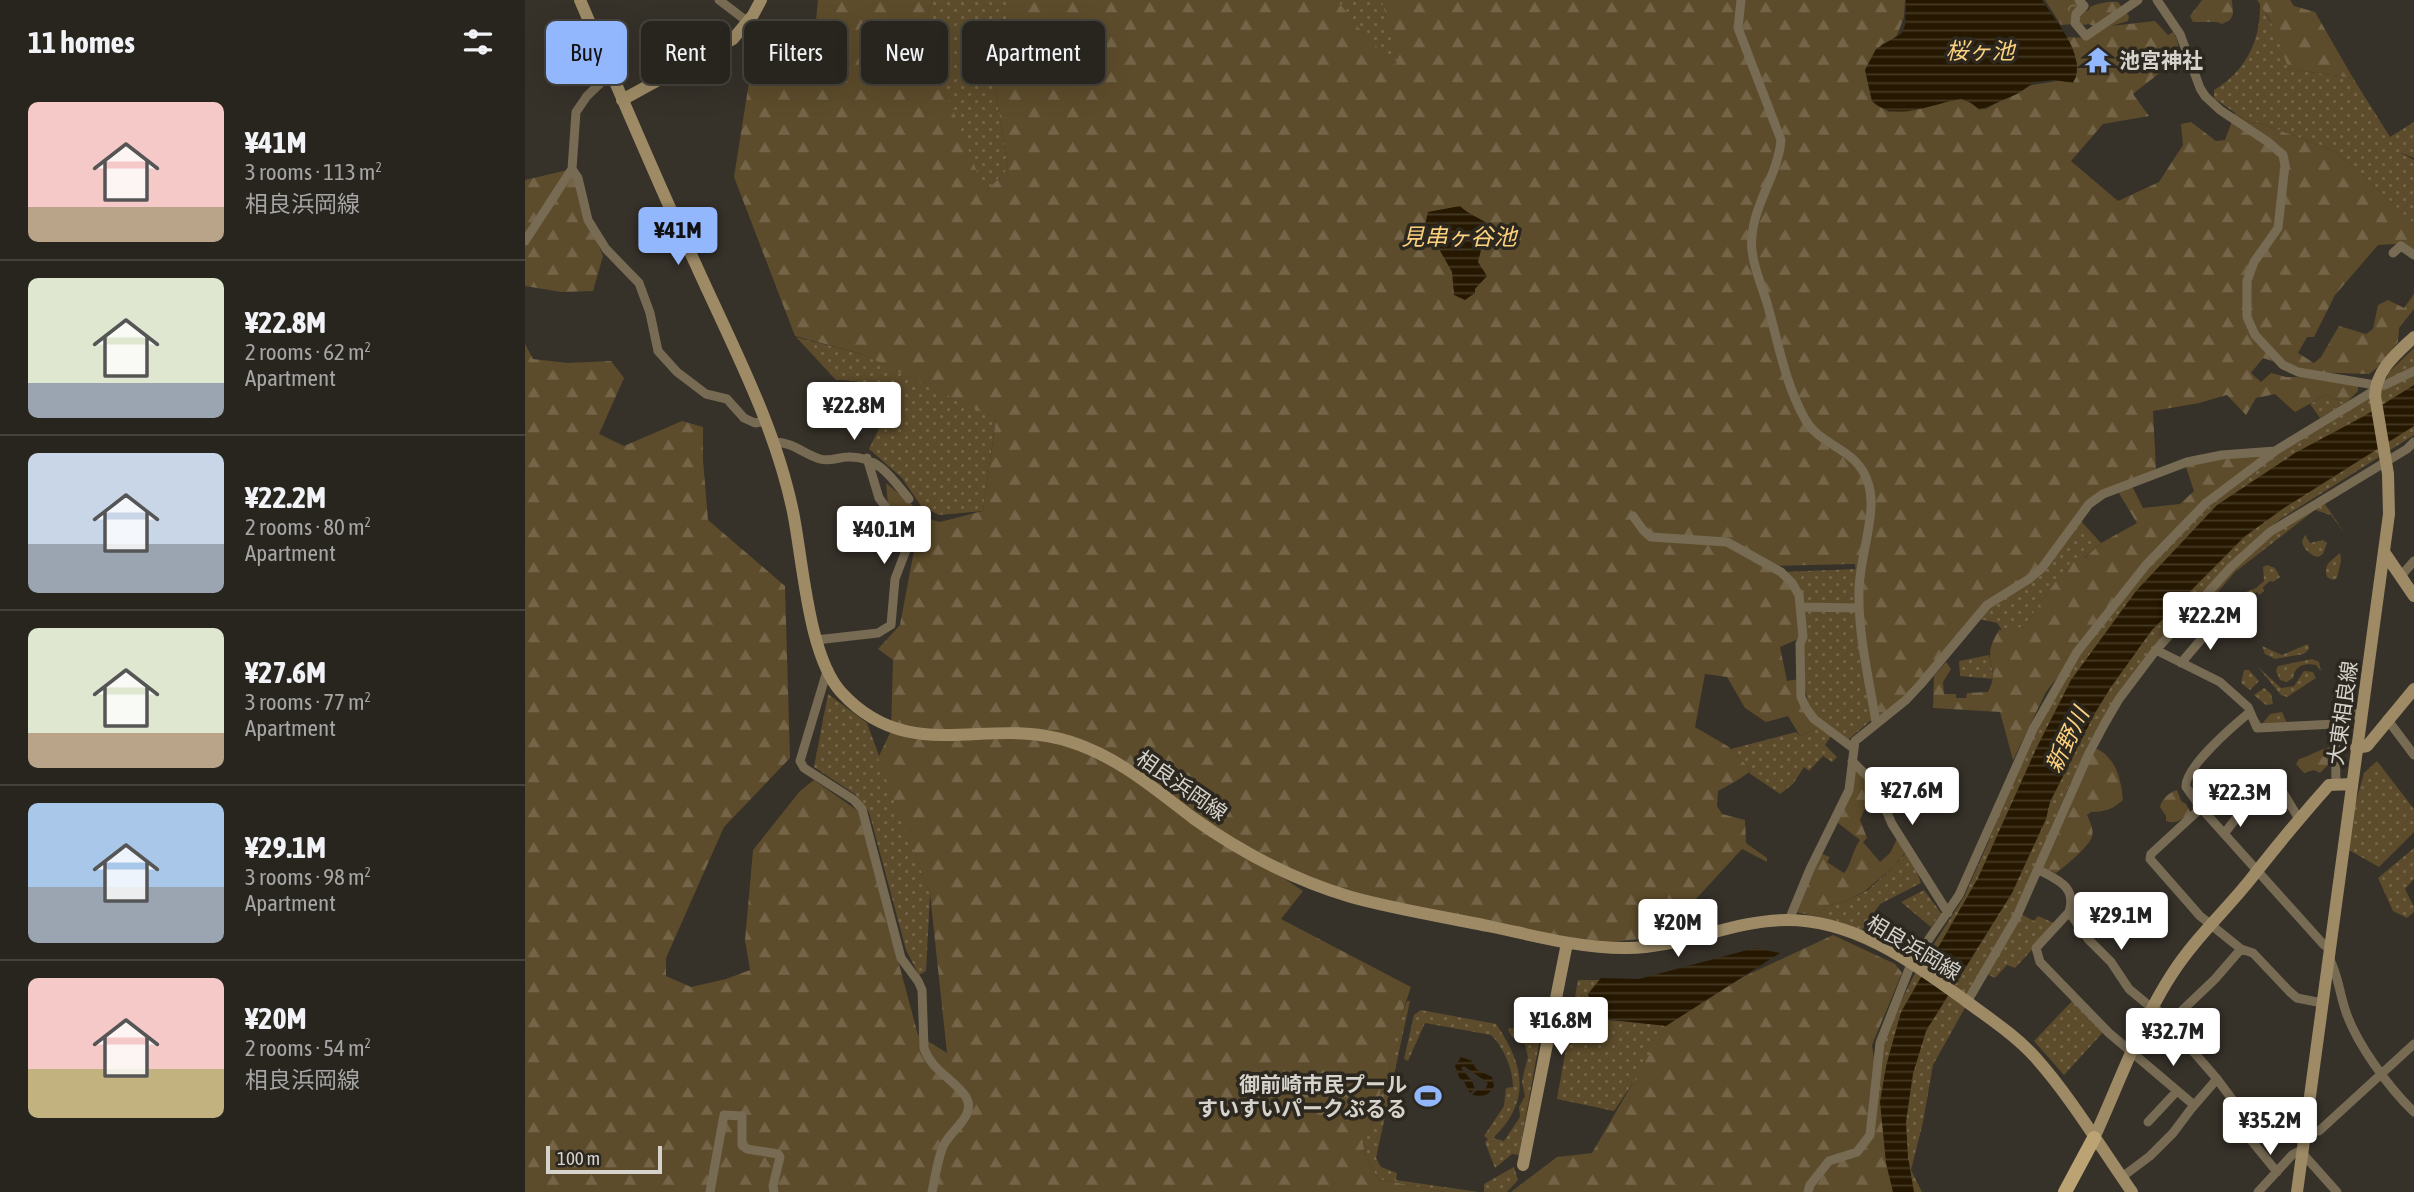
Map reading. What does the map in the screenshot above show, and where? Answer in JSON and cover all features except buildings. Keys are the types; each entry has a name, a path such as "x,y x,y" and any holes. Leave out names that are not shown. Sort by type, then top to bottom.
{"main road":[{"name":"相良浜岡線","path":"580,0 589,21"},
{"path":"749,21 761,0"},
{"path":"622,100 733,39 744,27"},
{"name":"相良浜岡線","path":"615,84 774,442 793,511 816,640 827,671 843,695 862,711 890,727 906,732 943,737 1031,732 1085,746 1128,770 1242,850 1308,882 1353,897 1595,947 1665,946 1737,927 1789,920 1824,924 1859,934 1913,965 1965,1000 2031,1052 2049,1073 2132,1192"},
{"path":"2375,391 2386,364 2414,337"},
{"name":"大東相良線","path":"2297,1192 2389,514 2386,459 2375,391"},
{"path":"2383,552 2414,596"},
{"path":"2357,748 2367,746 2414,689"},
{"path":"2066,1192 2171,975 2209,924 2329,785 2352,784"},
{"path":"1523,1165 1567,943"}],"street":[{"path":"719,0 747,21"},
{"path":"1741,0 1738,27 1781,140 1779,157 1756,216 1751,238 1756,264 1800,411 1815,433 1855,459 1869,485 1870,511 1861,563 1859,608 1876,722"},
{"path":"2079,0 2084,6 2075,14 2075,23 2086,36 2138,0"},
{"path":"2157,0 2180,34 2205,96 2220,110 2283,155 2285,166 2278,228 2255,262 2247,281 2245,306 2255,335 2283,365 2298,372 2375,391"},
{"path":"525,241 572,169 576,112 600,84"},
{"path":"572,169 578,178 588,220 606,249 639,284 650,313 658,351 677,372 706,394 727,399 744,418 755,423 766,421"},
{"path":"2393,253 2401,246 2414,255"},
{"path":"1808,1192 1829,1161 1857,1152 1870,1135 1880,1043 1913,965 1959,895 2033,729 2077,652 2146,565 2206,503 2275,450 2385,385 2414,371"},
{"path":"774,442 792,444 818,458 830,461 845,456 867,457 881,466 909,499"},
{"path":"1965,1000 2017,916 2083,765 2105,723 2119,699 2156,650 2231,567 2270,532 2414,442"},
{"path":"1789,920 1810,869 1849,790 1853,748 1858,737 1920,685 1987,605 2042,568 2089,504 2103,494 2187,462 2222,455 2275,450"},
{"path":"816,640 878,633 891,625 895,579 907,550 907,540 879,498 867,457"},
{"path":"1633,516 1651,537 1727,542 1781,572 1792,583 1799,595 1803,637 1800,644 1801,696 1814,719 1853,748"},
{"path":"2401,576 2414,561"},
{"path":"1800,607 1859,608"},
{"path":"2181,663 2216,622"},
{"path":"2156,650 2220,682 2248,707 2257,728 2335,724 2361,712"},
{"path":"827,671 800,761 804,768 854,800 862,809 901,958 922,990 924,1048 932,1063 965,1095 969,1105 962,1124 943,1145 932,1192"},
{"path":"2250,712 2221,736 2185,781 2186,788 2330,953 2345,1009 2357,1036 2382,1073 2414,1112"},
{"path":"2387,719 2414,755"},
{"path":"2335,724 2336,783"},
{"path":"1853,761 1874,783 1892,824 1948,913"},
{"path":"2224,834 2269,775 2273,776 2299,819"},
{"path":"2201,808 2151,854 2150,859 2209,924 2241,948 2253,953 2297,998 2322,1003"},
{"path":"2039,870 2064,883 2071,892 2069,912 2036,948 2040,962 2132,1054 2194,1105"},
{"path":"2069,912 2088,939 2111,962 2129,989 2154,1007 2217,1079 2249,1122 2250,1139 2277,1171"},
{"path":"2169,1023 2215,979 2241,948"},
{"path":"2306,1131 2319,1131 2414,1044"},
{"path":"2122,1177 2150,1156 2173,1133 2217,1079"},
{"path":"2148,1122 2177,1091"},
{"path":"711,1192 724,1115 742,1116 742,1144 747,1149 778,1154 780,1157 774,1192"},
{"path":"2258,1192 2292,1155 2303,1151 2337,1192"}],"green space":[{"path":"818,0 932,0 926,21 861,21 861,84 943,84 985,192 1008,169 995,84 1105,84 1105,21 1009,21 1009,0 1337,0 1365,36 1397,65 1382,0 1905,0 1904,17 1896,38 1882,44 1865,70 1872,101 1889,112 1961,99 1986,109 2026,86 2076,78 2077,63 2065,37 2088,38 2097,28 2089,24 2083,25 2076,18 2079,13 2097,4 2118,2 2129,16 2128,21 2111,26 2155,21 2168,35 2173,32 2178,48 2165,68 2133,94 2149,116 2103,124 2071,161 2118,201 2159,182 2183,145 2181,124 2191,122 2216,141 2225,140 2235,113 2251,124 2258,122 2334,151 2414,224 2414,253 2396,244 2378,245 2335,295 2314,337 2307,337 2298,353 2314,363 2321,357 2339,326 2366,334 2373,329 2378,305 2388,300 2404,308 2414,294 2414,309 2399,328 2398,342 2369,374 2306,372 2263,358 2251,373 2261,382 2271,373 2358,386 2358,391 2346,403 2326,395 2295,412 2275,394 2256,398 2246,415 2227,395 2153,411 2156,470 2131,484 2143,508 2180,504 2194,491 2186,467 2218,457 2263,457 2210,499 2096,627 2046,692 2013,760 2000,712 1933,708 1934,676 1946,662 1951,669 1943,682 1944,694 1956,694 1956,698 1966,698 1967,693 1988,692 1993,674 1991,649 1999,630 2025,627 2073,559 2085,558 2101,543 2137,523 2117,490 2089,504 2042,568 1982,610 1923,679 1884,715 1875,715 1855,564 1772,566 1799,595 1803,637 1780,647 1787,681 1799,679 1798,696 1819,727 1800,736 1788,716 1766,722 1745,708 1727,677 1705,674 1695,727 1729,747 1751,770 1718,791 1717,806 1722,814 1745,820 1746,843 1767,858 1767,862 1742,849 1661,937 1601,943 1433,913 1320,886 1237,847 1303,891 1281,919 1411,987 1396,1031 1389,1072 1380,1088 1381,1106 1363,1143 1366,1157 1378,1179 1445,1192 525,1192 525,344 533,359 568,363 611,361 624,378 599,434 624,446 682,421 703,427 708,520 785,586 790,758 724,827 666,958 666,976 691,987 750,970 745,940 753,850 800,791 814,780 858,811 918,1035 947,1053 930,894 878,758 891,731 893,660 878,649 900,625 916,540 888,505 886,483 929,519 940,522 983,511 996,419 862,354 795,336 734,177 749,84 847,84 847,21 816,21"},
{"path":"932,0 1009,0 1009,21 962,21 962,84 995,84 1008,169 984,193 942,84 948,84 948,21 926,21"},
{"path":"1337,0 1382,0 1398,66 1369,42"},
{"path":"2045,0 2079,0 2083,5 2073,24 2061,25"},
{"path":"2202,0 2232,0 2233,14 2230,20 2222,24 2193,22 2190,16"},
{"path":"2257,0 2290,0 2294,6 2315,12 2353,78 2289,69 2269,18"},
{"path":"2260,3 2277,34 2289,69 2353,78 2390,137 2414,122 2414,158 2399,152 2414,160 2414,224 2334,151 2258,122 2251,124 2214,98 2214,90 2235,74 2249,53 2258,30"},
{"path":"572,169 603,256 593,291 561,292 525,286 525,180"},
{"path":"796,337 862,354 996,418 983,511 939,515 921,506 902,478 869,449 892,402 867,384 836,380"},
{"path":"2414,348 2414,435 2279,520 2260,536 2119,699 2069,786 2010,927 1933,1065 1911,1170 1922,1192 1895,1192 1875,1126 1880,1045 1913,977 1964,897 2026,743 2075,655 2156,555 2235,483 2274,453 2382,390 2389,372"},
{"path":"2326,395 2346,403 2320,418 2310,404"},
{"path":"2325,504 2344,532 2331,515 2315,510 2235,572 2211,600 2207,596 2219,581 2271,535 2313,505"},
{"path":"2078,518 2101,543 2054,585 2025,627 2002,630 1997,623 1975,618"},
{"path":"2305,535 2310,543 2323,540 2327,543 2323,554 2318,557 2307,551 2302,541"},
{"path":"2340,553 2337,578 2333,580 2327,577 2326,569"},
{"path":"2267,565 2275,568 2280,577 2270,581 2263,587 2264,591 2250,596 2250,601 2245,602 2246,592 2264,581 2263,567"},
{"path":"1856,569 1875,717 1848,740 1810,712 1805,688 1803,637 1781,572"},
{"path":"2308,644 2309,649 2304,654 2275,659 2265,654 2262,646 2282,655"},
{"path":"1989,655 1994,679 1960,676 1959,661"},
{"path":"2312,659 2319,662 2321,671 2316,665 2304,665 2298,668 2293,678 2287,682 2280,680 2276,671 2278,666"},
{"path":"2258,667 2281,688 2294,686 2304,671 2313,672 2316,678 2287,697 2281,695"},
{"path":"2244,670 2249,670 2259,681 2250,690 2241,683"},
{"path":"2264,688 2271,694 2273,704 2266,705 2254,695"},
{"path":"828,694 867,723 930,894 926,971 919,975 906,950 869,812 856,795 814,767"},
{"path":"2245,700 2262,724 2270,714 2282,712 2287,723 2256,726"},
{"path":"1819,727 1831,736 1825,745 1837,757 1832,762 1823,756 1809,771 1804,767 1793,784 1780,794 1749,773 1751,770 1731,749 1796,732 1800,736"},
{"path":"2331,747 2334,759 2320,773 2314,770 2304,773 2296,764 2299,759"},
{"path":"2095,748 2113,763 2121,784 2123,800 2109,809 2087,815 2092,837 2082,851 2065,866 2056,873 2040,867"},
{"path":"2377,761 2414,809 2414,832 2379,867 2347,849 2354,808 2364,773"},
{"path":"1856,766 1874,786 1876,798 1864,810 1860,820 1867,838 1863,842 1880,862 1890,853 1897,839 1908,849 1892,868 1865,891 1846,901 1827,906 1815,916 1795,912 1805,885 1822,854 1830,857 1827,862 1844,873 1860,840 1838,823"},
{"path":"2177,790 2181,801 2191,813 2179,821 2166,821 2160,807 2162,801"},
{"path":"2414,848 2414,879 2405,889 2414,912 2407,918 2393,911 2378,878"},
{"path":"1909,849 1921,883 1880,904 1862,930 1815,916 1827,906 1846,901 1868,890"},
{"path":"1924,890 1941,913 1931,927 1901,902"},
{"path":"2019,913 2034,921 2038,916 2056,924 2015,968 2007,965 1995,978 1985,973"},
{"path":"1833,935 1895,964 1902,973 1872,1045 1880,1102 1899,1192 1511,1192 1557,1157 1592,1153 1669,1021 1743,977"},
{"path":"1578,980 1600,980 1588,994 1596,1019 1671,1026 1614,1111 1557,1099"},
{"path":"2074,999 2106,1029 2064,1075 2034,1041"},
{"path":"1407,1001 1410,1001 1376,1158 1381,1167 1397,1173 1396,1180 1479,1192 1445,1192 1378,1179 1366,1157 1363,1142 1381,1107 1380,1088 1389,1072 1395,1032"},
{"path":"1421,1010 1496,1024 1506,1039 1518,1068 1520,1082 1514,1110 1493,1138 1504,1141 1520,1117 1519,1107 1525,1096 1522,1082 1528,1057 1525,1045 1512,1037 1508,1030 1541,1032 1519,1155 1512,1154 1495,1168 1485,1142 1488,1139 1484,1136 1504,1106 1506,1088 1513,1087 1509,1066 1500,1046 1491,1035 1425,1023 1408,1061 1404,1059 1414,1015"},
{"path":"1514,1167 1518,1180 1507,1192 1484,1192 1484,1184"}],"water":[{"name":"桜ヶ池","path":"1906,0 2042,0 2073,51 2077,73 2073,83 2054,80 2035,82 2017,94 1980,110 1967,100 1961,99 1903,112 1881,108 1872,101 1865,70 1876,49 1902,33"},
{"name":"見串ヶ谷池","path":"1460,206 1495,229 1482,246 1478,262 1487,276 1475,289 1475,293 1465,300 1454,295 1452,272 1434,240 1418,239 1415,236 1425,225 1428,212"},
{"name":"新野川","path":"2414,385 2414,426 2284,508 2244,537 2152,630 2111,687 2050,802 2046,819 2012,893 1926,1031 1913,1074 1906,1122 1914,1192 1893,1192 1886,1163 1880,1102 1886,1066 1901,1012 1978,878 2036,749 2071,680 2136,591 2217,505 2295,453 2366,415"},
{"path":"1755,948 1780,953 1666,1026 1597,1018 1588,994 1601,978 1639,979"},
{"path":"1461,1057 1472,1061 1476,1069 1492,1077 1494,1086 1488,1094 1472,1095 1486,1088 1488,1083 1464,1066 1461,1068 1475,1089 1470,1093 1455,1066"}],"place":[{"name":"池宮神社","path":"2098,60"},
{"name":"御前崎市民プール すいすいパークぷるる","path":"1428,1096"}]}
